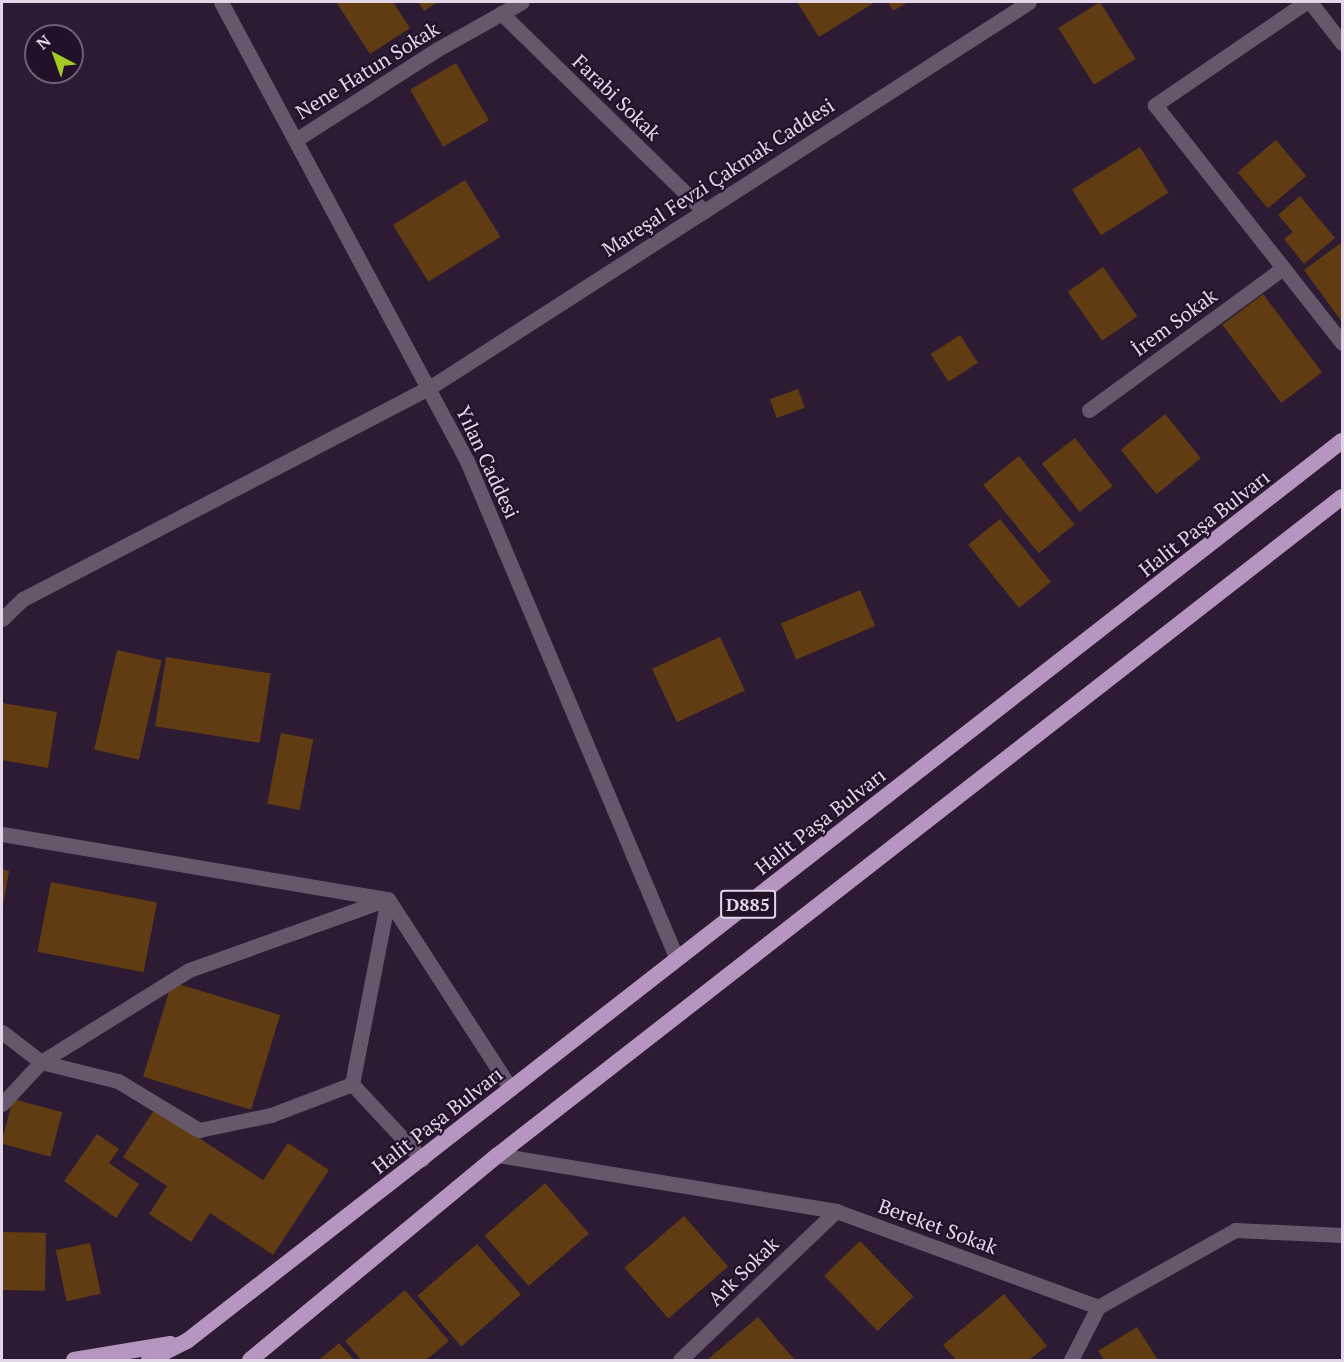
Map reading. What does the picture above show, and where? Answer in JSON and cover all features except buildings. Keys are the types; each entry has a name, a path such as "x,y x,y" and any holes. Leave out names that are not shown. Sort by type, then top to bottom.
{"highway":[{"name":"Halit Paşa Bulvarı","path":"149,1360 187,1341 1342,441"},
{"name":"D885","path":"250,1360 498,1155 1342,497"},
{"path":"74,1360 187,1341"}],"street":[{"name":"Yılan Caddesi","path":"221,2 297,139 467,461 677,959"},
{"name":"Nene Hatun Sokak","path":"297,139 436,50 522,2"},
{"name":"Mareşal Fevzi Çakmak Caddesi","path":"2,619 23,599 429,388 1027,2"},
{"path":"1342,44 1308,2 1155,105 1342,343"},
{"name":"Farabi Sokak","path":"501,13 704,211"},
{"name":"İrem Sokak","path":"1089,410 1283,268"},
{"path":"2,834 388,899 511,1089"},
{"path":"2,1104 41,1062 189,970 388,899"},
{"path":"352,1084 388,899"},
{"path":"2,1032 41,1062 118,1081 199,1131 272,1115 352,1084"},
{"path":"352,1084 422,1159"},
{"name":"Bereket Sokak","path":"498,1155 836,1211 1098,1307"},
{"name":"Ark Sokak","path":"680,1360 836,1211"},
{"path":"1071,1360 1098,1307 1235,1230 1342,1235"}]}
